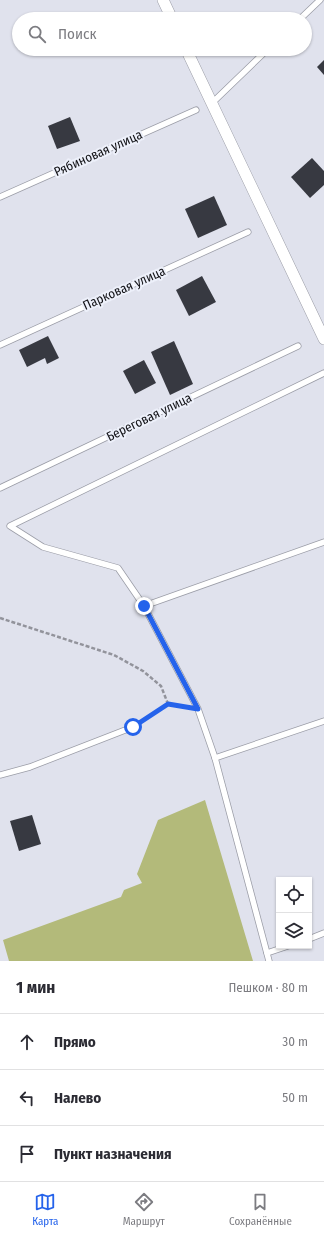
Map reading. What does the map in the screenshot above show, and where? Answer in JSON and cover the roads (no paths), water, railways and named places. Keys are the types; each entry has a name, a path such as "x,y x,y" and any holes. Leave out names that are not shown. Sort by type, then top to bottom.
{"street":[{"path":"162,0 168,12"},
{"path":"189,56 324,339"}],"lane":[{"path":"307,12 320,0"},
{"path":"212,103 261,56"},
{"name":"Рябиновая улица","path":"0,197 196,110"},
{"name":"Парковая улица","path":"0,345 248,232"},
{"name":"Береговая улица","path":"0,488 298,346"},
{"path":"269,961 216,758 198,709 144,606 118,568 43,547 10,526 324,373"},
{"path":"144,606 324,542"},
{"path":"216,758 324,721"},
{"path":"0,775 30,767 133,727"},
{"path":"312,938 324,933"},
{"path":"267,953 279,949"}]}
